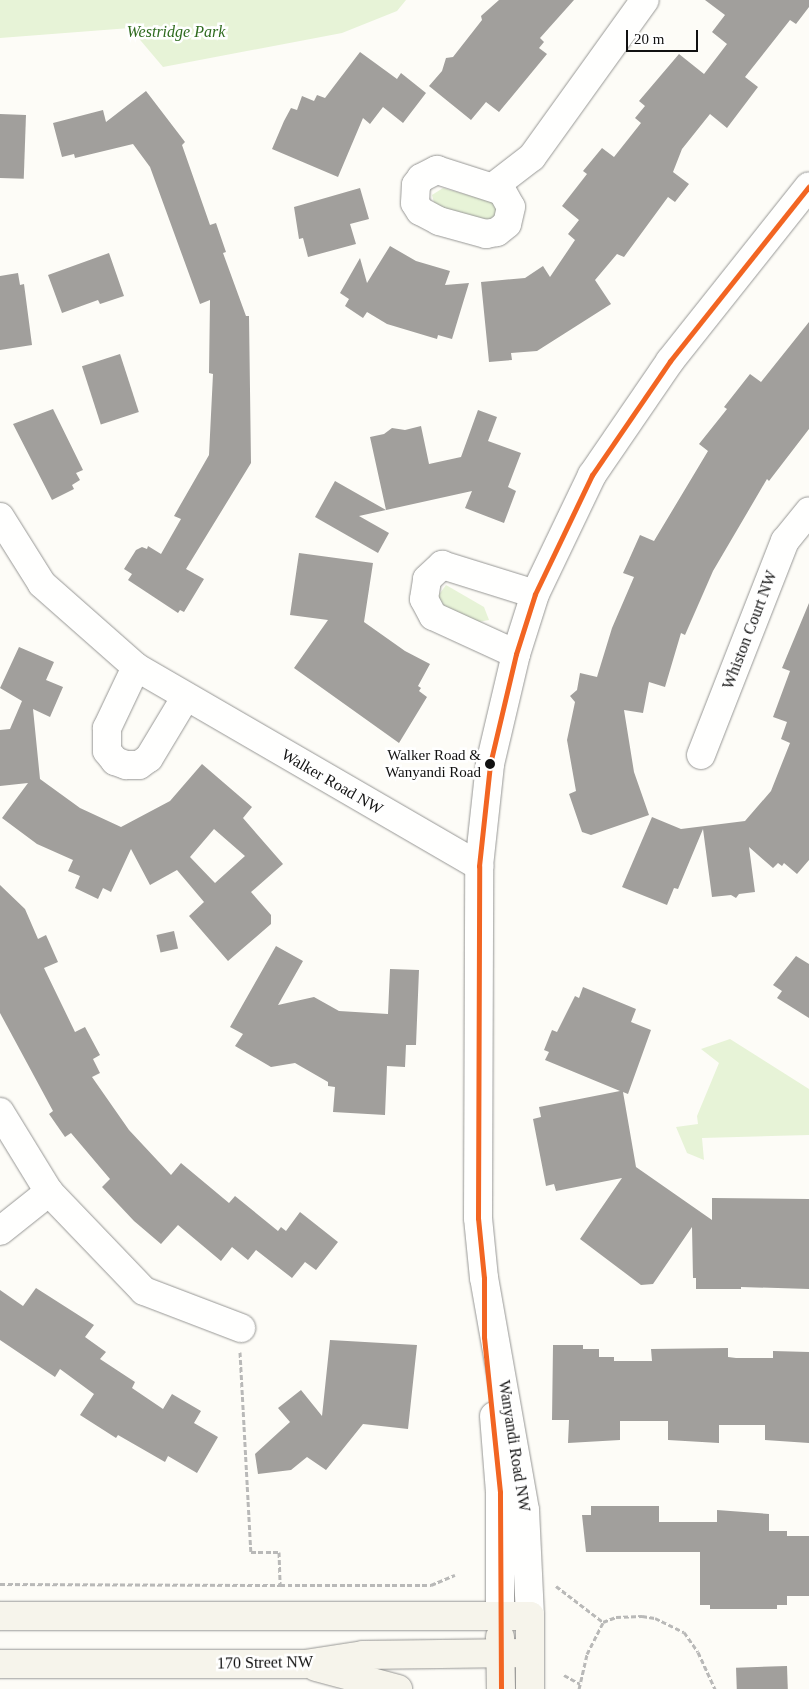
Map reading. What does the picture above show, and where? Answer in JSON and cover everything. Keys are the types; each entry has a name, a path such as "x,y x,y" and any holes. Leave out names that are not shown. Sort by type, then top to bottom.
{"main road":[{"path":"500,1615 501,1689"},
{"path":"0,1616 530,1616 530,1689"},
{"name":"170 Street NW","path":"0,1664 305,1664 364,1655 530,1653"},
{"path":"305,1664 398,1689"}],"street":[{"path":"493,187 532,157 645,0"},
{"name":"Wanyandi Road NW","path":"530,1616 525,1510 484,1278 478,1218 479,866 490,764 516,654 535,594 592,475 670,361 809,186"},
{"name":"Whiston Court NW","path":"701,755 785,541 809,511"},
{"name":"Walker Road NW","path":"0,517 42,584 136,668 479,866"},
{"path":"516,654 433,616 424,600 427,579 442,565 535,594"},
{"path":"136,668 107,728 107,751 115,761 126,765 139,764 149,758 185,698"},
{"path":"0,1112 49,1192 144,1291 240,1328"},
{"path":"0,1231 49,1192"},
{"name":"Wanyandi Road NW","path":"484,1278 484,1337 500,1492 500,1615"}],"path":[{"path":"240,1328 239,1381 252,1552 279,1552 280,1585"},
{"path":"0,1584 431,1585 455,1574"},
{"path":"556,1586 603,1622"},
{"path":"579,1689 587,1654 603,1622 616,1617 642,1616 679,1628 698,1652 714,1689"},
{"path":"564,1675 580,1684"}],"green space":[{"name":"Westridge Park","path":"0,0 406,0 397,11 342,33 163,67 130,28 0,38"},
{"path":"443,188 493,202 501,215 485,221 435,206 432,195"},
{"path":"446,585 484,607 489,620 479,622 444,606 438,596"},
{"path":"730,1039 809,1089 809,1135 702,1138 704,1160 687,1153 676,1127 698,1124 697,1116 719,1063 701,1049"}],"building":[{"path":"499,0 574,0 540,38 544,42 539,48 547,54 499,112 486,102 471,120 429,86 442,71 446,58 453,57 482,20 481,16"},
{"path":"705,0 809,0 809,7 796,24 790,20 745,77 758,87 727,128 710,114 682,149 673,172 689,184 675,202 668,197 624,257 617,254 595,280 611,304 537,351 511,353 512,360 489,362 481,282 525,278 543,266 550,277 575,240 568,234 579,220 562,206 587,174 583,171 602,148 614,157 641,123 635,118 645,106 639,101 679,54 704,74 727,44 712,32 725,15"},
{"path":"360,52 397,79 401,73 426,93 403,123 383,107 370,124 363,118 338,177 272,149 291,108 297,110 302,96 314,101 317,95 325,98"},
{"path":"146,91 185,142 182,145 210,225 216,223 226,252 223,253 246,316 249,316 251,463 186,569 204,579 184,612 180,610 178,613 128,580 132,574 124,569 136,550 142,547 147,549 148,546 161,554 181,519 174,516 209,455 213,374 209,373 210,300 200,304 150,167 133,144 75,158 74,154 62,157 53,123 103,110 106,122"},
{"path":"0,114 26,115 24,179 0,178"},
{"path":"360,188 369,219 350,224 356,244 308,257 303,238 299,239 294,207"},
{"path":"390,246 416,261 450,271 445,285 469,283 452,339 438,335 437,339 387,324 367,312 363,318 345,306 349,299 340,293 360,258 367,283"},
{"path":"109,253 124,296 100,304 98,300 62,313 48,275"},
{"path":"18,273 20,285 24,284 32,345 0,350 0,276"},
{"path":"809,322 809,429 769,481 767,479 713,571 685,635 681,633 665,687 649,682 643,713 624,710 634,772 649,815 591,835 582,832 569,794 576,791 567,740 575,702 570,696 577,690 580,673 597,677 612,628 634,577 623,573 640,535 654,541 708,451 699,444 727,409 724,407 750,374 761,382"},
{"path":"120,354 139,412 101,424 82,366"},
{"path":"53,409 83,470 76,473 80,480 72,485 74,489 52,500 13,424"},
{"path":"478,410 497,417 488,441 521,453 508,487 516,491 504,523 465,508 472,491 359,516 389,533 378,553 315,517 335,481 386,510 370,437 384,434 392,428 405,430 421,426 429,464 461,457"},
{"path":"299,553 373,563 364,622 405,651 430,664 418,686 421,688 419,691 427,697 399,743 294,668 328,620 290,615"},
{"path":"809,603 809,860 797,874 784,863 782,866 778,863 773,868 749,847 755,892 739,894 736,898 731,895 712,897 703,829 678,889 674,888 667,905 622,887 652,817 681,829 745,821 771,791 790,743 781,739 787,722 773,717 790,671 782,668"},
{"path":"19,647 54,662 46,680 63,687 50,717 33,709 40,779 80,808 121,827 170,801 202,764 252,807 243,818 283,864 251,892 271,915 271,924 228,961 189,916 204,902 177,870 150,885 131,849 111,892 103,888 98,899 75,888 80,876 68,871 73,860 37,844 2,818 28,783 0,786 0,730 10,729 22,701 0,688","holes":["214,829 245,856 215,883 190,857"]},
{"path":"0,885 25,909 38,939 46,935 58,962 44,968 75,1032 85,1027 100,1055 93,1059 100,1073 92,1077 129,1130 171,1175 181,1163 229,1203 235,1196 278,1231 281,1227 286,1231 300,1212 338,1242 316,1270 305,1262 292,1278 256,1250 248,1260 232,1247 221,1261 178,1225 161,1244 134,1221 102,1187 110,1179 71,1133 65,1137 49,1114 53,1111 0,1013"},
{"path":"174,931 178,949 161,953 156,935"},
{"path":"276,946 303,961 278,1005 314,997 339,1011 388,1014 390,969 419,970 416,1045 406,1045 405,1067 387,1066 385,1115 333,1112 335,1087 328,1086 328,1082 295,1063 271,1067 235,1046 243,1034 230,1027"},
{"path":"796,956 809,964 809,1018 777,998 782,991 773,985"},
{"path":"583,987 636,1009 631,1022 651,1030 628,1094 623,1092 636,1167 712,1220 712,1198 809,1199 809,1289 741,1287 741,1289 696,1289 696,1278 693,1278 692,1227 653,1284 641,1285 580,1239 622,1178 556,1191 554,1184 546,1186 533,1119 541,1117 539,1107 620,1091 545,1060 549,1052 544,1050 552,1030 557,1032 575,996 579,998"},
{"path":"36,1288 94,1325 85,1337 106,1352 100,1359 135,1382 132,1388 163,1409 172,1394 201,1411 194,1423 218,1437 197,1473 168,1456 165,1462 118,1435 116,1438 80,1415 94,1394 60,1369 55,1377 0,1340 0,1290 23,1306"},
{"path":"330,1340 417,1345 408,1429 363,1424 326,1470 307,1457 291,1470 258,1474 255,1454 290,1422 278,1408 301,1390 322,1416"},
{"path":"553,1345 583,1345 583,1349 599,1349 599,1357 614,1357 614,1361 652,1361 651,1349 728,1348 728,1357 736,1358 773,1358 773,1351 809,1352 809,1443 765,1440 765,1425 719,1425 719,1443 668,1440 668,1421 620,1421 620,1440 568,1443 569,1420 552,1420"},
{"path":"591,1506 659,1506 659,1522 717,1522 717,1510 769,1514 769,1531 787,1531 787,1536 809,1536 809,1596 787,1596 787,1605 777,1605 777,1609 710,1609 710,1605 700,1605 700,1552 586,1552 582,1515 591,1515"},
{"path":"787,1666 788,1689 737,1689 736,1668"}],"transit line":[{"path":"501,1689 500,1492 484,1337 484,1278 478,1218 479,866 490,764 516,654 535,594 592,475 670,361 809,186"}],"place":[{"name":"Walker Road & Wanyandi Road","path":"490,764"}]}
